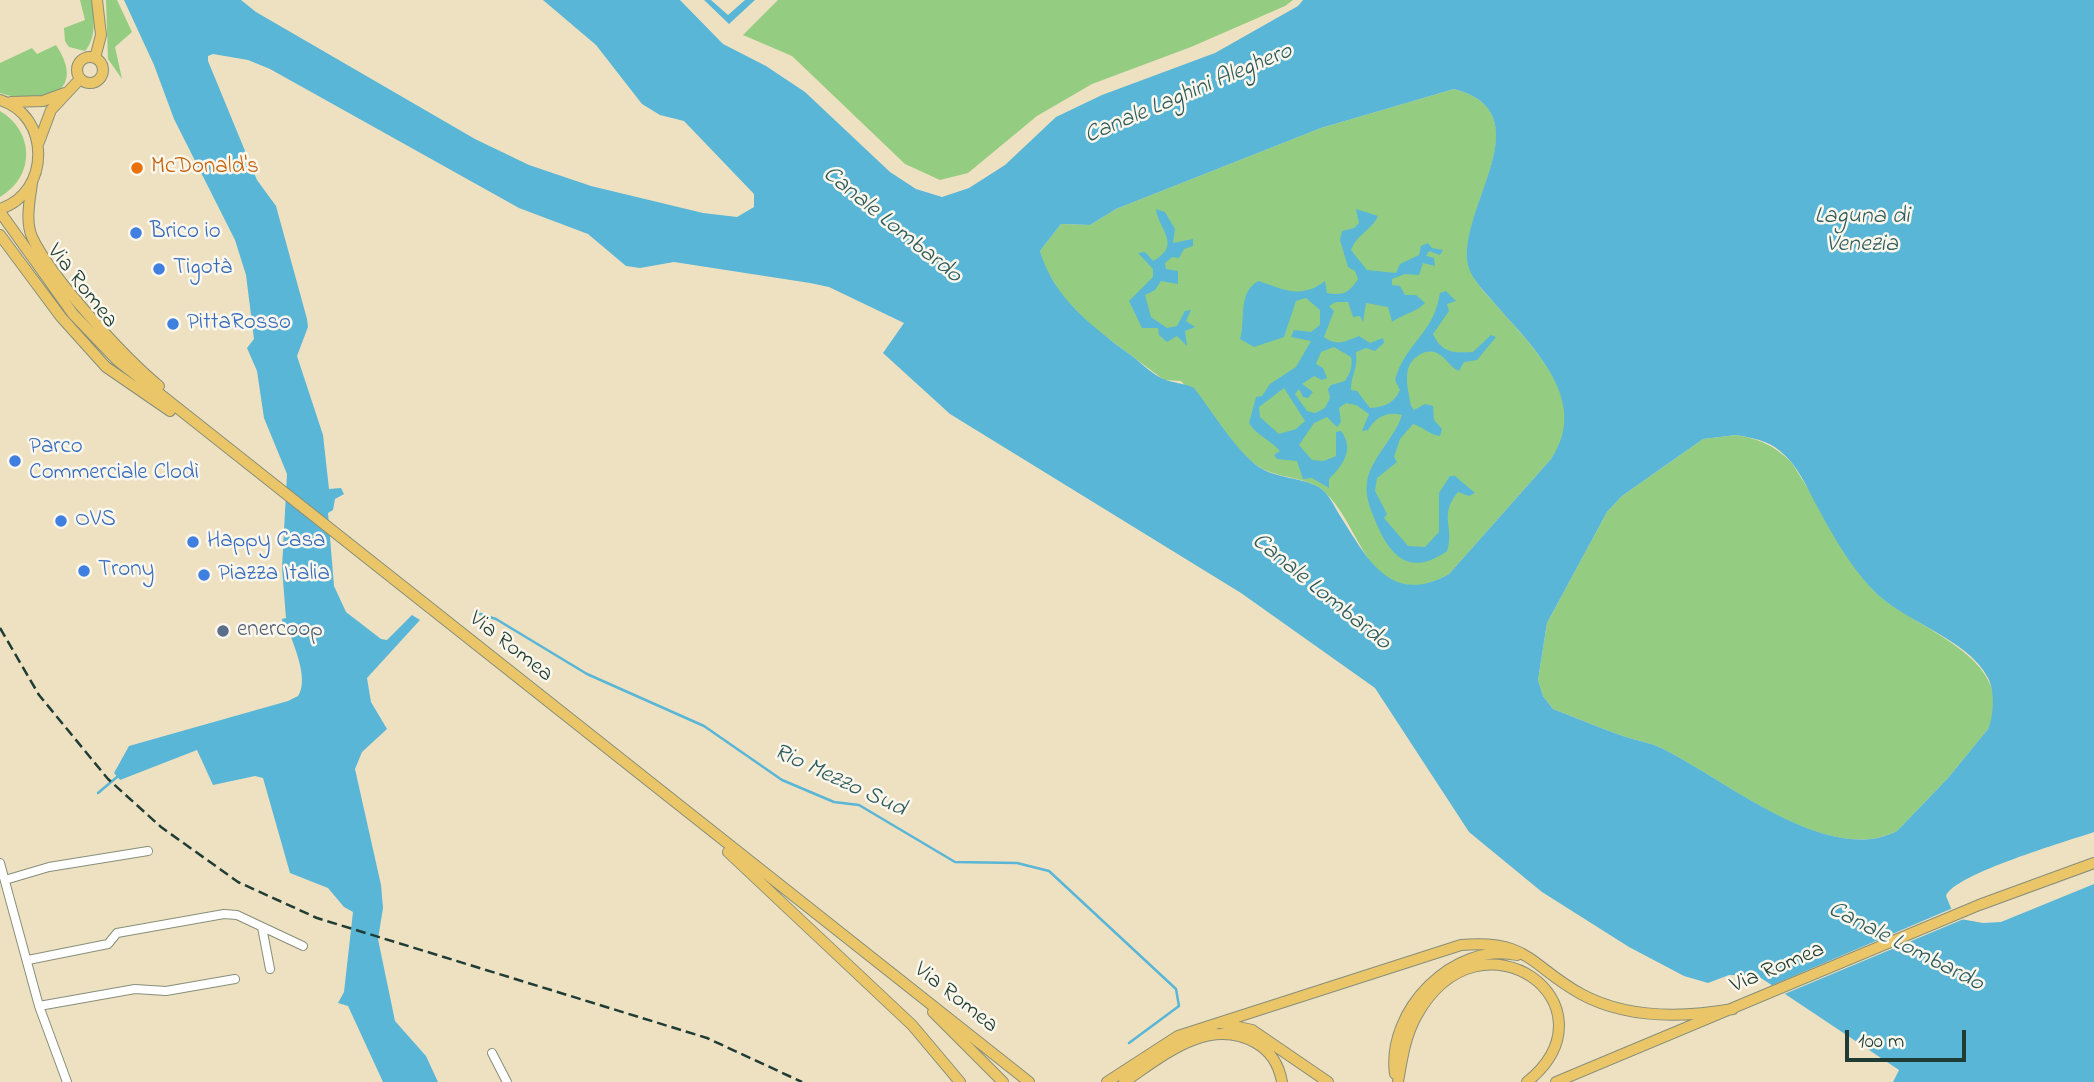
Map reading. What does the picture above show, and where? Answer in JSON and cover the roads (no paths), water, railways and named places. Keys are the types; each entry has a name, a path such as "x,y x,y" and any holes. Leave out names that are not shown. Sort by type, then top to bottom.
{"main road":[{"path":"95,58 102,35 97,0"},
{"path":"88,57 95,58 102,66 101,76 93,83 80,79 76,70 79,63 88,57"},
{"path":"80,79 51,110 39,143 29,220 32,236 60,278 100,326 155,383 192,413 209,435"},
{"path":"3,101 32,103 65,93"},
{"path":"3,101 20,110 39,143"},
{"path":"0,210 20,197 32,183"},
{"name":"Via Romea","path":"0,210 72,314 117,360 1029,1082"},
{"path":"0,235 52,306 106,367 209,435"},
{"path":"701,824 912,1025 960,1082"},
{"name":"Via Romea","path":"1556,1082 1979,905 2094,863"},
{"path":"1107,1082 1178,1036 1461,945 1501,945 1538,961 1580,993 1622,1010 1685,1015 1733,1009"},
{"path":"1398,1082 1395,1052 1401,1028 1426,989 1457,965 1490,953 1509,953 1538,961"},
{"path":"1398,1082 1409,1032 1418,1013 1445,982 1465,970 1487,964 1510,964 1526,971 1550,995 1556,1010 1558,1027 1552,1053 1527,1082"},
{"path":"903,982 1003,1082"},
{"path":"1217,1022 1252,1030 1328,1082"},
{"path":"1124,1082 1188,1041 1206,1035 1226,1034 1246,1038 1266,1049 1280,1068 1282,1082"}],"street":[{"path":"5,880 50,867 148,851"},
{"path":"0,863 39,1006 67,1082"},
{"path":"28,960 107,944 117,933 224,914 237,915 303,946"},
{"path":"262,927 270,969"},
{"path":"39,1006 135,989 166,991 235,979"},
{"path":"492,1053 507,1082"}],"water":[{"name":"Laguna di Venezia","path":"124,0 241,0 256,12 475,139 529,165 591,186 703,213 737,217 754,207 754,194 684,121 660,115 642,104 596,45 543,0 680,0 723,44 766,66 805,92 890,172 916,189 942,197 969,188 1005,165 1056,117 1102,95 1215,53 1298,6 1303,0 2094,0 2094,832 1989,868 1954,887 1946,896 1955,918 1983,923 2001,922 2094,884 2094,1082 1893,1082 1899,1070 1758,976 1729,975 1708,983 1684,976 1629,947 1542,892 1469,832 1375,688 1241,593 950,414 883,353 904,323 829,287 810,283 674,262 640,268 626,266 588,234 519,208 270,69 248,60 213,54 208,56 208,61 257,180 276,206 307,319 308,327 297,356 323,435 329,489 341,488 344,494 335,499 333,510 328,513 334,586 346,612 381,639 387,640 412,615 420,620 367,678 371,702 387,729 362,752 355,769 381,885 383,908 378,939 395,1021 426,1056 438,1082 383,1082 348,1006 338,1003 344,992 353,912 344,907 328,888 290,873 263,778 255,776 213,785 197,750 120,780 114,773 129,746 288,701 298,696 302,680 296,650 286,623 282,623 282,619 286,618 282,568 287,474 264,418 257,371 247,348 254,339 246,275 235,240 174,119 154,65","holes":["1454,89 1481,101 1493,119 1496,140 1468,242 1468,265 1479,286 1540,357 1561,396 1564,416 1562,437 1551,459 1449,574 1428,583 1411,585 1382,573 1360,547 1323,491 1313,484 1274,474 1259,467 1233,441 1194,388 1159,377 1089,323 1055,284 1040,251 1061,224 1090,225 1116,209 1321,128","1736,435 1765,442 1786,457 1802,477 1842,550 1871,588 1900,611 1966,652 1979,664 1988,678 1993,704 1988,729 1948,778 1897,831 1869,839 1839,837 1807,828 1743,796 1659,747 1553,709 1543,696 1538,680 1547,623 1607,512 1622,496 1703,439"]},
{"path":"704,0 711,0 728,15 745,0 755,0 729,24"},
{"path":"1156,209 1165,212 1175,229 1173,243 1193,239 1193,246 1184,249 1179,258 1172,257 1165,263 1166,269 1178,271 1178,284 1161,281 1155,290 1145,295 1151,317 1167,328 1177,326 1185,311 1191,310 1186,321 1195,327 1185,331 1187,346 1177,336 1167,342 1159,335 1158,328 1142,328 1129,301 1153,277 1153,269 1138,253 1145,252 1153,261 1162,255 1168,243"},
{"path":"1356,209 1378,216 1351,250 1367,270 1396,273 1400,264 1419,255 1421,246 1428,243 1432,248 1443,250 1440,255 1429,251 1426,256 1434,258 1435,266 1423,263 1419,275 1405,274 1392,279 1392,285 1400,286 1405,295 1416,295 1425,303 1392,322 1388,307 1366,303 1363,322 1360,316 1353,317 1348,302 1336,302 1329,306 1334,311 1324,337 1329,340 1342,342 1359,336 1370,343 1383,338 1384,343 1375,351 1366,348 1356,352 1351,390 1357,391 1370,408 1388,404 1398,394 1400,390 1395,380 1400,367 1432,319 1440,293 1446,291 1456,301 1447,304 1449,311 1433,334 1440,345 1454,352 1473,352 1491,335 1496,337 1477,360 1464,362 1459,371 1440,355 1431,352 1423,353 1414,359 1408,370 1407,384 1411,406 1414,410 1425,404 1433,406 1434,420 1442,429 1440,436 1413,424 1400,439 1394,457 1397,462 1377,478 1375,491 1387,514 1384,518 1408,546 1425,547 1439,532 1439,493 1450,476 1455,476 1475,493 1469,496 1458,492 1449,508 1447,551 1422,562 1402,559 1394,552 1381,532 1367,494 1371,469 1402,415 1382,416 1368,430 1362,431 1369,414 1356,405 1346,403 1339,408 1341,422 1337,427 1327,417 1314,423 1299,445 1312,460 1324,461 1336,456 1336,432 1341,431 1347,444 1346,456 1329,479 1329,488 1312,478 1303,479 1297,461 1277,459 1274,455 1280,451 1249,423 1256,397 1262,396 1270,384 1296,367 1311,341 1291,337 1294,330 1311,332 1320,325 1320,310 1306,298 1296,301 1284,337 1254,347 1240,339 1248,292 1259,281 1293,291 1308,290 1325,281 1327,293 1341,294 1352,288 1358,279 1355,271 1348,267 1340,240 1342,231 1354,228 1359,223","holes":["1334,347 1351,357 1350,373 1345,381 1331,385 1328,389 1330,398 1325,408 1315,413 1307,411 1295,394 1299,389 1303,397 1308,398 1313,392 1302,384 1314,376 1322,380 1327,378 1323,368 1316,364 1321,352","1284,388 1305,421 1296,429 1279,434 1260,417 1259,407"]}],"waterway":[{"name":"Rio Mezzo Sud","path":"474,612 496,619 587,674 704,726 782,780 834,802 859,805 955,862 1017,863 1049,871 1176,989 1179,1006 1129,1043"},
{"path":"98,793 117,777"}],"railway":[{"path":"0,628 39,695 108,779 161,827 238,882 317,918 707,1038 802,1082"}],"place":[{"name":"McDonald's","path":"137,168"},
{"name":"Brico io","path":"136,233"},
{"name":"Tigotà","path":"159,269"},
{"name":"PittaRosso","path":"173,324"},
{"name":"Parco Commerciale Clodì","path":"15,461"},
{"name":"OVS","path":"61,521"},
{"name":"Happy Casa","path":"193,542"},
{"name":"Trony","path":"84,571"},
{"name":"Piazza Italia","path":"204,575"},
{"name":"enercoop","path":"223,631"}],"water label":[{"name":"Canale Laghini Aleghero","path":"1189,95"},
{"name":"Canale Lombardo","path":"891,226"},
{"name":"Canale Lombardo","path":"1320,593"},
{"name":"Canale Lombardo","path":"1905,948"}]}
